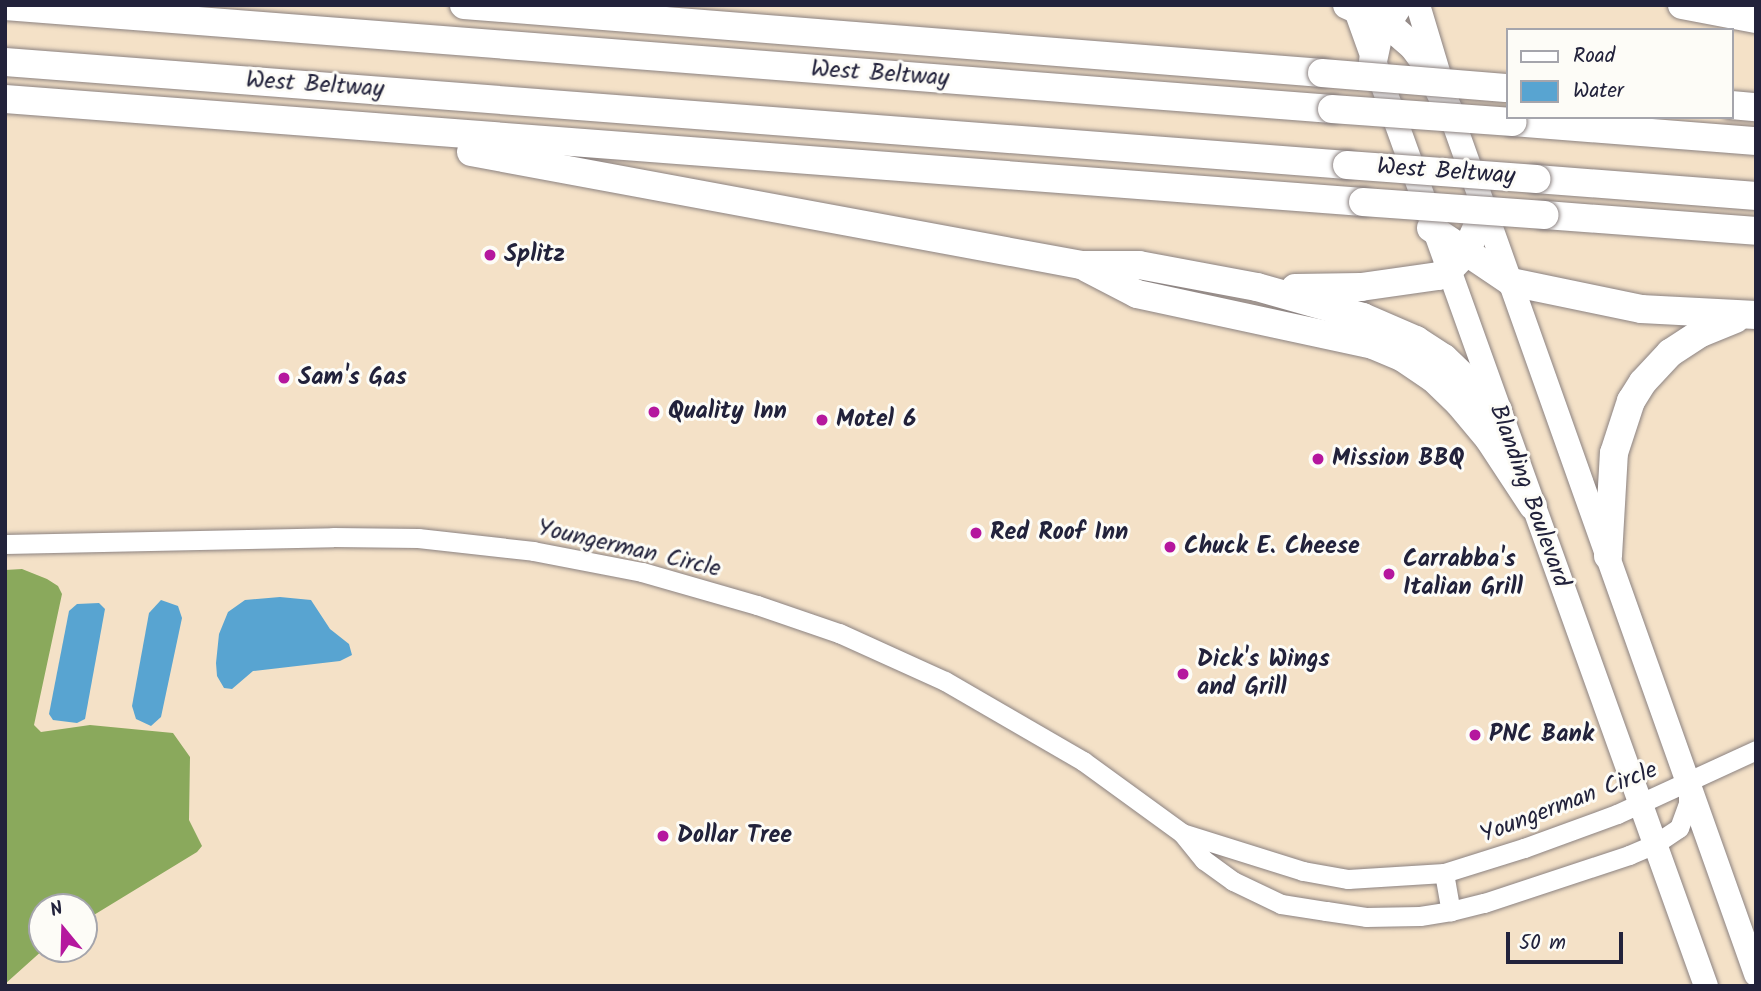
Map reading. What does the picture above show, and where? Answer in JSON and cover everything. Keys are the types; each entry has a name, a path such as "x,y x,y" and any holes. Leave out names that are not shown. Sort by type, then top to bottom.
{"highway":[{"path":"464,5 1506,88"},
{"path":"1682,5 1756,19"},
{"name":"West Beltway","path":"5,6 1756,141"},
{"path":"1352,6 1392,14 1428,66 1451,115"},
{"path":"1373,61 1378,37 1392,14"},
{"name":"West Beltway","path":"5,62 1756,196"},
{"path":"5,99 411,132 1756,231"},
{"path":"1733,105 1756,107"},
{"path":"411,132 469,151 1081,265 1139,265 1257,287 1363,317 1416,340 1454,366 1498,411"},
{"path":"1257,287 1361,286 1423,279 1457,262 1485,209"},
{"path":"1431,228 1457,262 1511,282 1641,309 1750,315"},
{"path":"1081,265 1137,294 1373,345 1404,358 1433,378 1459,404 1489,439 1533,506"},
{"path":"1608,556 1614,453 1622,420 1631,401 1643,382 1670,353 1701,333 1750,315"}],"main road":[{"path":"1418,5 1451,115 1756,974"},
{"path":"1352,6 1431,228"},
{"name":"Blanding Boulevard","path":"1457,262 1498,411 1706,986"}],"street":[{"name":"Youngerman Circle","path":"5,544 333,537 418,538 533,551 642,572 757,605 839,633 945,681 1070,752 1182,833 1204,860 1233,881 1281,904 1366,917 1420,916 1485,903 1655,844 1679,828 1688,803 1688,783 1524,849 1444,873 1348,879 1303,871 1182,833"},
{"path":"1688,783 1756,750"},
{"path":"1444,873 1451,911"}],"green space":[{"path":"22,569 47,579 58,586 62,594 34,725 41,732 90,725 173,733 190,757 189,820 202,846 197,852 98,912 98,893 28,893 28,963 5,984 5,570"}],"water":[{"path":"280,597 311,600 330,629 349,644 352,655 340,661 253,671 232,689 224,688 217,676 216,663 219,634 228,612 245,600"},
{"path":"161,600 178,606 182,618 161,717 151,726 136,719 132,706 149,613"},
{"path":"99,603 105,609 85,719 77,723 53,720 49,714 69,611 77,604"}],"place":[{"name":"Splitz","path":"490,255"},
{"name":"Sam's Gas","path":"284,378"},
{"name":"Quality Inn","path":"654,412"},
{"name":"Motel 6","path":"822,420"},
{"name":"Mission BBQ","path":"1318,459"},
{"name":"Red Roof Inn","path":"976,533"},
{"name":"Chuck E. Cheese","path":"1170,547"},
{"name":"Carrabba's Italian Grill","path":"1389,574"},
{"name":"Dick's Wings and Grill","path":"1183,674"},
{"name":"PNC Bank","path":"1475,735"},
{"name":"Dollar Tree","path":"663,836"}]}
